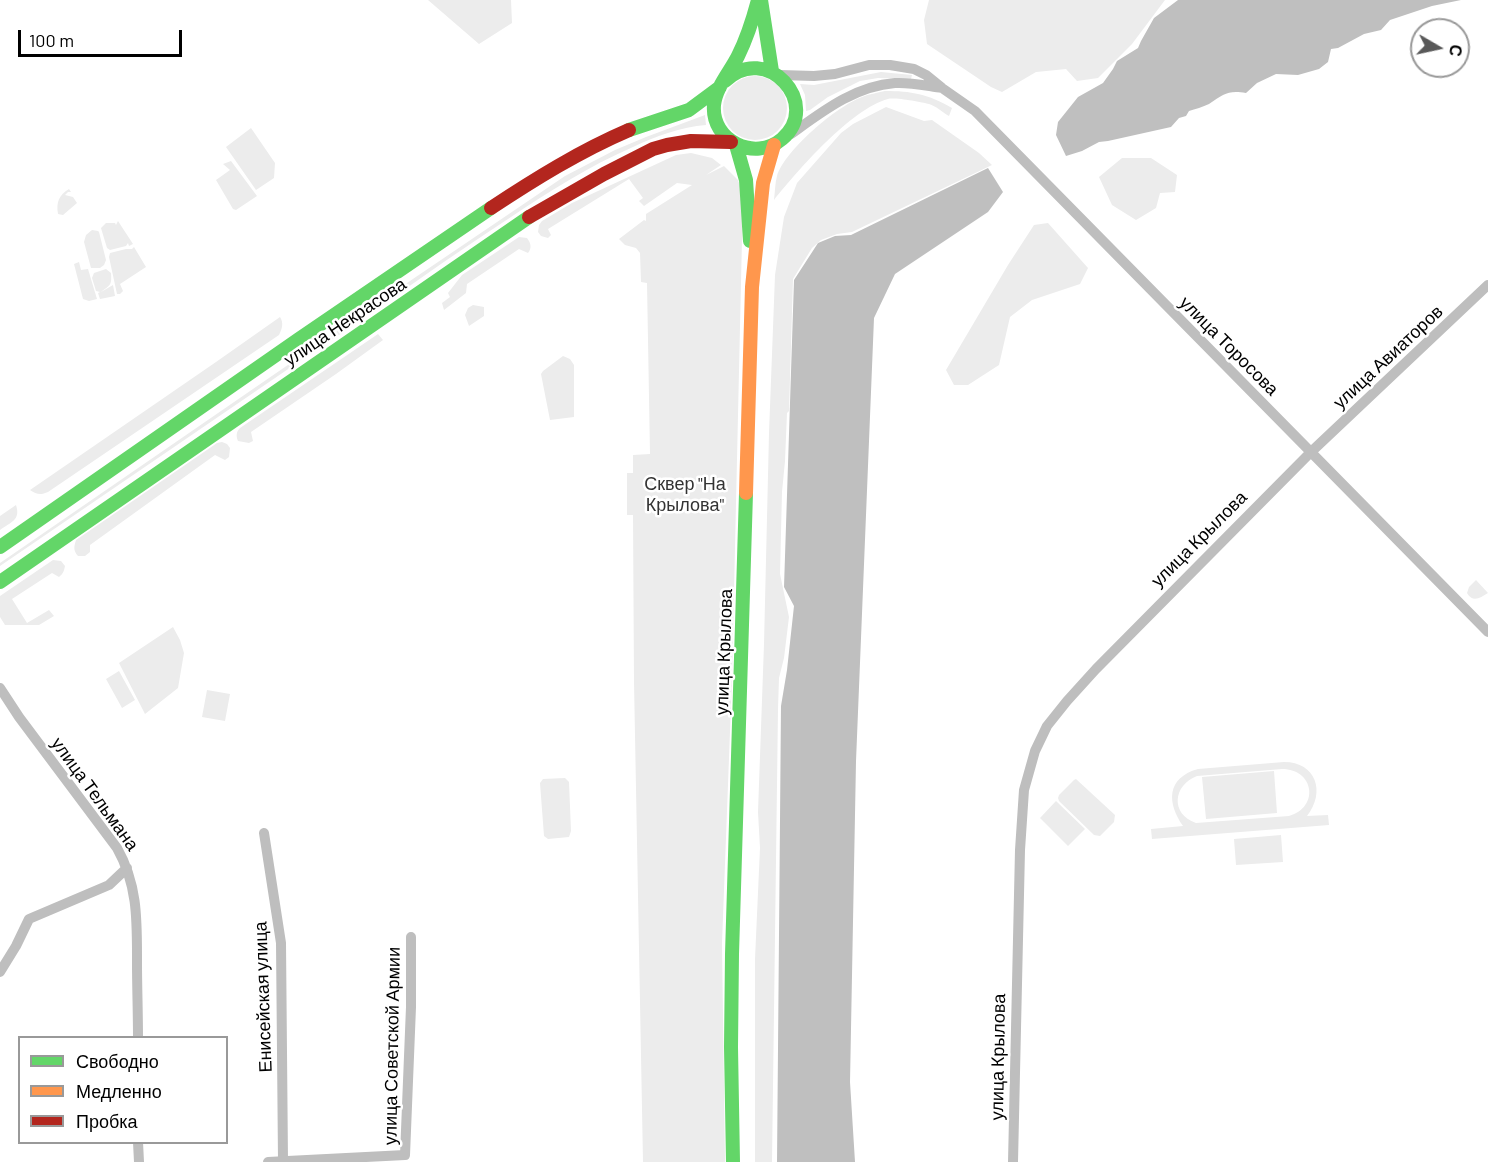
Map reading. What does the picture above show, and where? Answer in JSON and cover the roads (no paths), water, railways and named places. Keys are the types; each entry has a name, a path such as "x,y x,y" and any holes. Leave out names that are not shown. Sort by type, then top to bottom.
{"main road":[{"name":"улица Крылова","path":"733,1162 732,954 752,287 763,183 777,143 789,132 795,121 796,108 789,84 776,73 759,0"},
{"path":"759,0 738,57 715,98 714,111 719,128 733,143 748,149 761,149 777,143"},
{"path":"722,84 735,72 747,68 759,67 776,73"},
{"name":"улица Некрасова","path":"0,547 528,183 604,141 689,110 722,84"},
{"name":"улица Некрасова","path":"0,582 520,223 586,183 646,152 667,145 708,140 733,143"},
{"path":"733,143 746,180 752,287"}],"street":[{"name":"улица Торосова","path":"776,73 814,76 835,74 869,65 890,65 914,69 927,75 961,100 988,123 1488,632"},
{"path":"777,143 844,98 865,89 897,83 942,88"},
{"name":"улица Авиаторов","path":"1311,452 1488,285"},
{"name":"улица Крылова","path":"1013,1162 1020,850 1024,790 1035,751 1047,726 1066,701 1311,452"},
{"name":"улица Тельмана","path":"0,688 117,848 128,868 137,917 138,1036"},
{"name":"Енисейская улица","path":"264,833 281,943 283,1161"},
{"path":"0,972 29,919 109,885 128,868"},
{"name":"улица Советской Армии","path":"283,1161 405,1155 411,1007 411,937"},
{"path":"138,1144 138,1162"},
{"path":"268,1162 283,1161"}],"park label":[{"name":"Сквер \"На Крылова\"","path":"685,494"}]}
